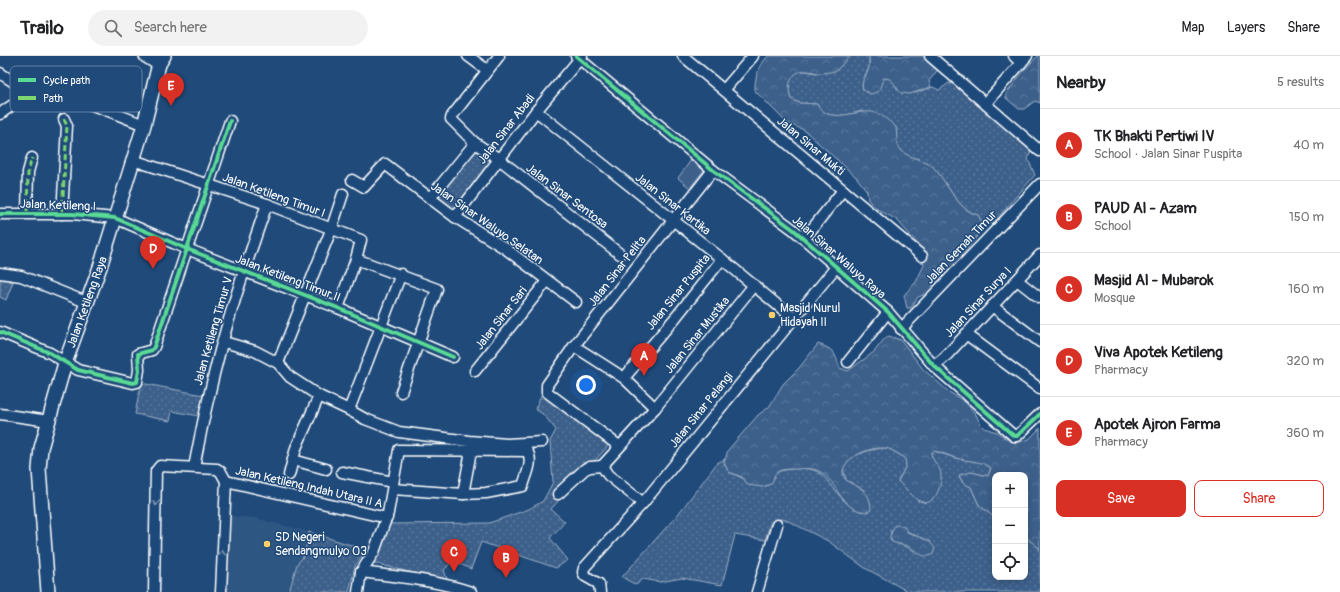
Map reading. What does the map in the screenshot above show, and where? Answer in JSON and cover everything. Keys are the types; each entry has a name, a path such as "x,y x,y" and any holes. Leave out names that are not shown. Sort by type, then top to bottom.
{"main road":[{"path":"146,56 161,60"},
{"name":"Jalan Ketileng Raya","path":"48,592 39,469 41,448 65,363 116,218 144,125 161,60"}],"street":[{"path":"468,56 487,70 499,56"},
{"name":"Jalan Sinar Mukti","path":"682,56 922,256"},
{"path":"724,90 753,56"},
{"path":"930,56 1040,151"},
{"name":"Jalan Sinar Abadi","path":"455,217 536,111 580,57"},
{"name":"Jalan Sinar Waluyo Raya","path":"580,57 713,170 804,239 888,312 934,366 1014,436 1020,433 1040,414"},
{"path":"986,103 1021,58"},
{"name":"Jalan Sinar Sentosa","path":"487,70 451,119 475,143 499,159 620,254"},
{"path":"0,73 10,80"},
{"path":"0,114 10,107"},
{"name":"Jalan Sinar Kartika","path":"536,111 722,259 793,318"},
{"path":"110,112 144,125"},
{"path":"62,214 67,126 64,119"},
{"path":"0,332 50,353 78,370 132,383 137,382 139,370 138,354 152,350 154,347 230,121"},
{"path":"430,198 475,143"},
{"path":"27,213 28,172 32,158"},
{"name":"Jalan Ketileng Timur I","path":"133,160 267,204 360,240 356,259"},
{"name":"Jalan Sinar Waluyo Selatan","path":"352,180 364,187 383,164 385,164 455,217 506,249 576,302"},
{"name":"Jalan Sinar Pelita","path":"619,446 547,392 547,385 574,346 713,170"},
{"name":"Jalan Gemah Timur","path":"901,329 1040,184"},
{"path":"804,239 843,190"},
{"path":"278,363 344,194"},
{"name":"Jalan Ketileng Timur V","path":"194,467 209,395 243,272 267,204"},
{"name":"Jalan Ketileng I","path":"0,214 62,214 116,218"},
{"name":"Jalan Ketileng Timur II","path":"116,218 186,249 338,308 453,357"},
{"name":"Jalan Sinar Surya I","path":"934,366 1040,255"},
{"path":"338,308 356,259 401,274 437,289 401,392"},
{"name":"Jalan Sinar Puspita","path":"624,378 676,317 722,259"},
{"name":"Jalan Sinar Pelangi","path":"600,592 599,584 585,576 583,572 584,568 643,503 836,267"},
{"path":"0,273 20,276 86,302"},
{"path":"350,410 401,274"},
{"path":"1017,280 1040,298"},
{"name":"Jalan Sinar Sari","path":"475,371 547,281"},
{"name":"Jalan Sinar Mustika","path":"602,466 655,408 754,285"},
{"path":"992,306 1040,342"},
{"path":"848,362 888,312"},
{"path":"966,334 1040,389"},
{"path":"224,342 255,351 278,363 290,377 319,396 350,410 365,419 399,432 469,441 507,444 542,442"},
{"path":"574,346 624,378 655,408"},
{"path":"289,475 293,460 319,396"},
{"path":"0,414 48,421"},
{"path":"342,472 393,486 463,494 486,493 522,486 527,475 530,460 527,451 471,451 401,448 399,450 393,486 387,518 374,552 361,572 358,592"},
{"path":"463,494 471,451"},
{"path":"293,460 326,469"},
{"path":"154,592 156,471 160,466 217,469 221,472 226,481 221,592"},
{"path":"558,494 584,469 602,466 608,474 643,503"},
{"name":"Jalan Ketileng Indah Utara II A","path":"226,481 387,518"},
{"path":"757,592 777,524"},
{"path":"361,572 413,578 452,586 471,592"}],"shaded area":[{"name":"SD Negeri Sendangmulyo 03","path":"227,516 255,518 309,532 304,556 297,564 289,592 224,592"}],"green space":[{"path":"768,56 850,56 836,71 818,73 804,71 794,75 789,87 791,99 799,103 817,104 822,111 829,114 844,115 869,112 881,115 896,127 900,149 909,156 929,163 958,201 970,212 978,215 983,224 983,228 944,280 926,294 918,297 911,308 907,308 904,295 916,282 924,265 918,244 897,220 877,209 868,200 867,191 856,177 804,130 787,123 755,91 755,82 758,72"},
{"path":"850,56 869,56 869,68 862,85 867,93 881,83 883,79 887,78 892,79 898,90 915,93 933,87 939,90 949,83 967,92 990,111 1031,151 1028,159 1035,175 996,220 983,228 983,224 978,215 970,212 958,201 929,163 908,156 899,149 896,127 861,111 837,116 831,115 825,113 816,104 799,103 791,99 789,87 791,79 794,75 802,71 818,73 824,72 841,64"},
{"path":"869,56 927,56 939,68 929,81 931,87 910,94 901,93 892,81 887,78 883,79 879,91 871,94 863,90 862,86 868,70"},
{"path":"1038,56 1040,56 1040,103 1035,101 1024,109 1019,109 1006,98 1006,94 1025,69"},
{"path":"474,149 491,162 454,210 436,196"},
{"path":"691,160 704,170 690,188 678,178"},
{"path":"0,277 13,282 6,300 0,297"},
{"path":"889,336 901,340 923,369 949,392 964,401 975,413 984,428 997,432 1008,440 1017,443 1029,439 1040,428 1040,549 1028,539 1028,472 992,472 992,516 979,505 971,487 963,483 959,475 971,472 988,476 991,468 979,462 956,458 934,451 931,453 939,468 941,482 936,496 930,502 926,503 917,500 898,481 906,466 905,458 891,450 876,448 868,450 853,457 847,462 843,474 848,482 863,490 867,495 870,501 871,510 867,512 857,510 850,506 844,501 831,481 816,470 787,469 780,471 775,474 771,484 762,487 748,485 742,477 729,472 724,463 728,450 758,415 769,407 783,384 799,368 818,344 831,350 835,355 840,368 848,371 874,352 885,338"},
{"path":"141,383 203,395 199,416 172,411 170,421 135,414"},
{"path":"543,391 610,444 551,509 565,522 550,538 568,560 556,568 481,542 471,569 453,561 444,570 448,582 374,563 387,524 489,523 529,509 543,501 553,482 550,441 556,430 544,415 535,409"},
{"path":"888,448 905,458 906,466 898,481 914,497 939,470 932,458 931,453 934,451 955,458 984,463 991,468 988,476 971,472 959,476 963,483 971,487 979,505 992,516 992,580 1028,580 1028,539 1040,549 1040,592 909,592 865,568 828,541 786,520 779,519 770,524 765,540 735,535 722,585 682,578 660,582 643,579 636,585 622,577 679,513 717,463 725,459 724,463 729,472 762,487 771,484 776,473 780,471 799,468 812,470 821,474 849,505 862,512 864,490 846,480 843,468 850,459 866,452","holes":["891,530 905,530 932,544 918,554 911,549 890,540"]},
{"path":"895,525 904,526 907,532 929,541 935,548 933,554 926,556 911,547 892,542 890,536"},
{"path":"309,532 367,550 355,566 349,592 289,592 297,564 304,556"}],"marked path":[{"path":"62,214 67,126 64,119"},
{"path":"27,213 28,172 32,158"}],"cycle path":[{"path":"576,56 713,170 794,230 888,312 934,366 1014,436 1017,436 1040,414"},
{"path":"0,332 50,353 78,370 133,383 137,382 139,370 138,354 152,350 154,347 230,121"},
{"path":"0,214 72,214 115,218 187,249 338,308 453,357"}],"place":[{"name":"Apotek Ajron Farma","path":"171,106"},
{"name":"Viva Apotek Ketileng","path":"153,269"},
{"name":"Masjid Nurul Hidayah II","path":"772,315"},
{"name":"TK Bhakti Pertiwi IV","path":"644,376"},
{"name":"SD Negeri Sendangmulyo 03","path":"267,544"},
{"name":"Masjid Al - Mubarok","path":"454,572"},
{"name":"PAUD Al - Azam","path":"506,578"}]}
